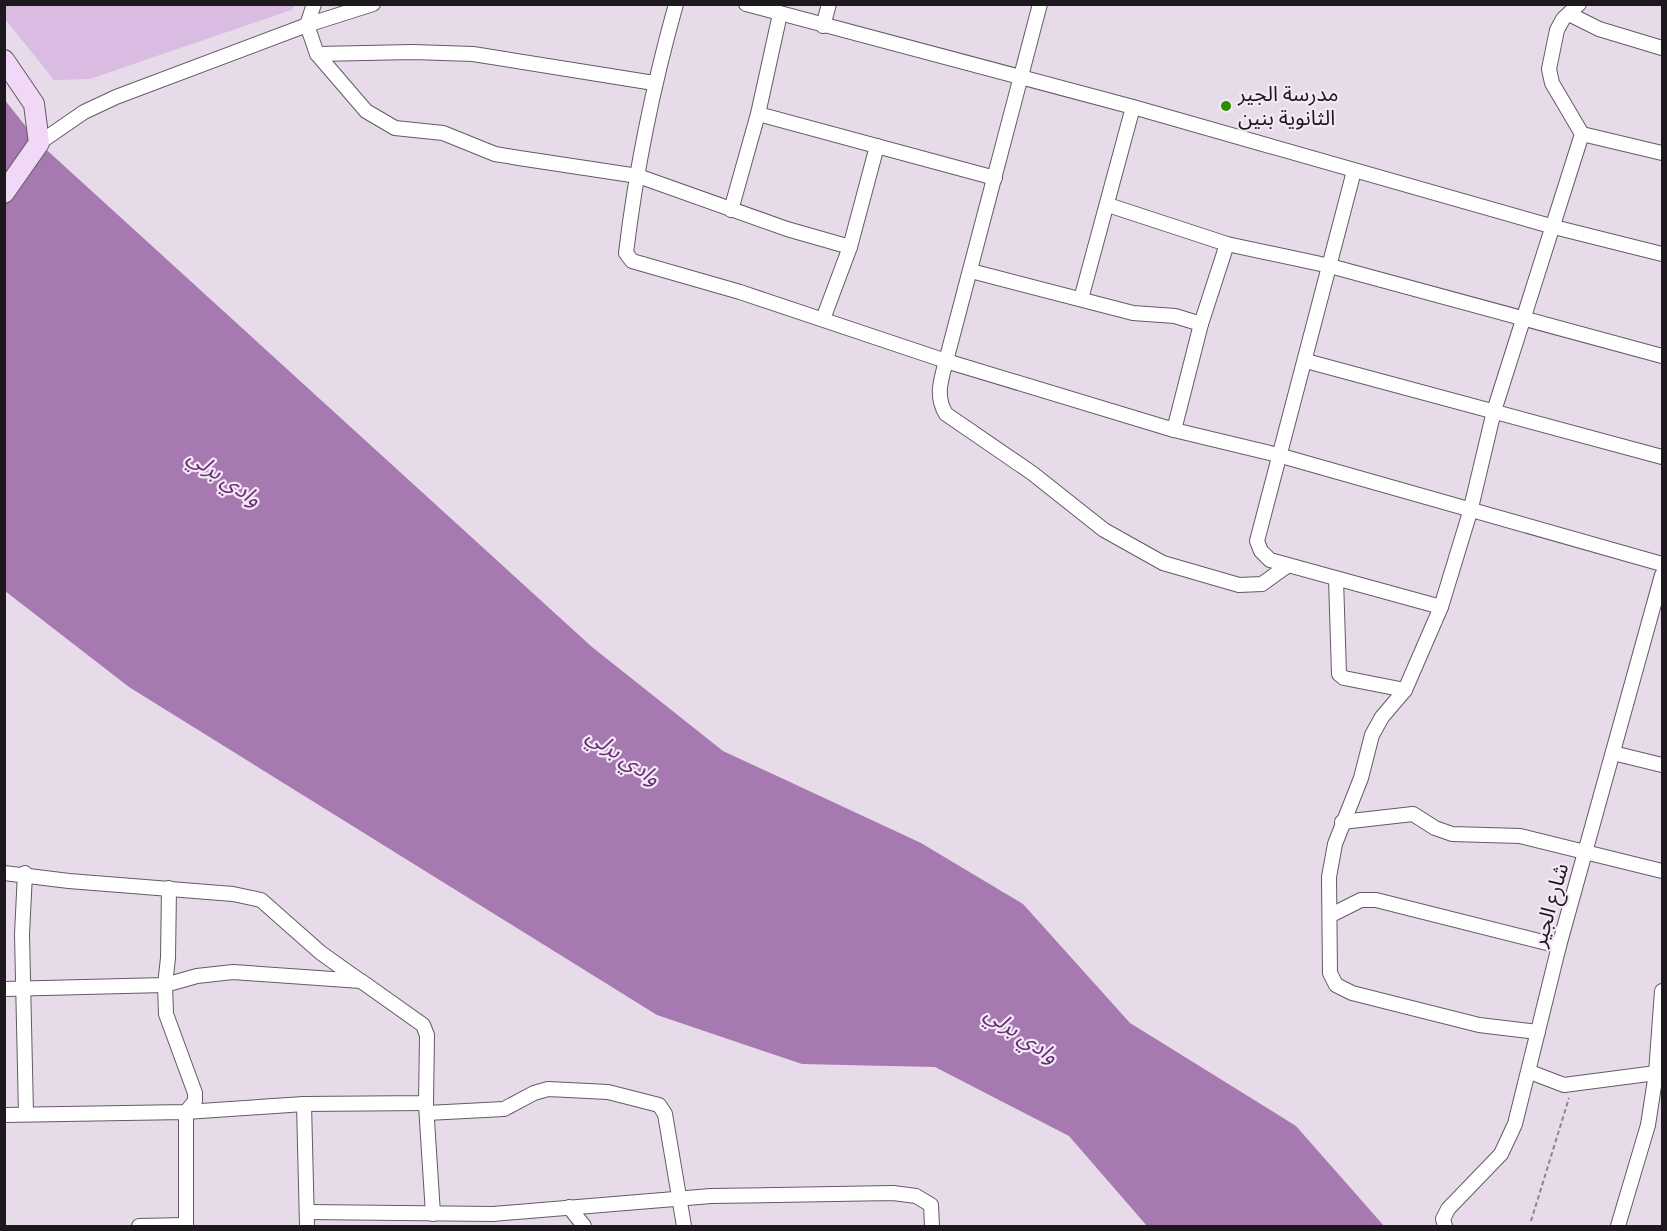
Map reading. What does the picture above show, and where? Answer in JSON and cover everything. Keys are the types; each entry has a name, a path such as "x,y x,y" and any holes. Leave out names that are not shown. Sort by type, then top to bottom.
{"street":[{"path":"314,4 308,25 317,54 366,111 395,128 442,133 507,156 638,176 731,210 850,247"},
{"path":"4,193 39,142 84,112 116,96 308,25 373,4"},
{"path":"676,4 654,83 630,223 627,258 823,319 946,361 1174,430 1278,455 1470,512 1662,564"},
{"path":"746,4 1132,107 1554,227 1662,254"},
{"path":"823,26 829,4"},
{"path":"1040,4 946,361 939,391 939,404 946,414 1032,473 1104,530 1177,569 1239,585 1263,584 1287,566"},
{"path":"1538,1032 1479,1025 1352,993 1336,985 1330,973 1329,877 1342,822 1361,778 1372,735 1382,717 1405,690 1441,607 1470,512 1494,411 1554,227 1581,134 1552,83 1549,69 1557,30 1563,19 1575,10 1599,29 1662,48"},
{"path":"731,210 758,114 780,14"},
{"path":"317,54 413,52 473,54 654,83"},
{"path":"4,60 34,104 39,142"},
{"path":"1081,299 1108,205 1132,107"},
{"path":"758,114 994,178"},
{"path":"1581,134 1662,153"},
{"path":"823,319 850,247 877,146"},
{"path":"1354,171 1257,541 1261,551 1270,560 1441,607"},
{"path":"1108,205 1227,244 1330,266 1522,320 1662,356"},
{"path":"1174,430 1201,324 1227,244"},
{"path":"971,271 1132,313 1175,316 1201,324"},
{"path":"1306,361 1662,458"},
{"name":"شارع الجير","path":"1445,1227 1443,1219 1448,1209 1501,1154 1515,1124 1530,1072 1559,946 1662,575"},
{"path":"1336,579 1339,674 1344,678 1405,690"},
{"path":"1613,753 1662,765"},
{"path":"1342,822 1413,814 1435,828 1452,834 1520,836 1662,871"},
{"path":"4,873 25,873 69,881 233,894 261,900 321,953 423,1025 427,1035 427,1108 433,1214"},
{"path":"25,873 22,934 26,1114"},
{"path":"139,1227 185,1226 186,1112 195,1101 195,1094 166,1014 169,888"},
{"path":"1331,915 1361,900 1376,900 1559,946"},
{"path":"4,989 165,985 197,976 233,972 361,981"},
{"path":"1618,1227 1648,1125 1659,1075 1662,992"},
{"path":"1530,1072 1552,1082 1574,1084 1659,1075"},
{"path":"4,1114 186,1112 304,1104 504,1108 541,1089 608,1092 659,1105 664,1109 684,1227"},
{"path":"304,1104 307,1227"},
{"path":"307,1212 493,1214 767,1194 893,1193 916,1196 930,1205 932,1227"},
{"path":"569,1207 584,1227"},
{"path":"493,1214 499,1227"}],"path":[{"path":"1531,1221 1574,1084"}],"shaded area":[{"path":"4,5 296,5 291,10 90,79 54,80 5,19"}],"water":[{"name":"وادي برلي","path":"4,99 39,143 592,647 723,751 921,843 1023,904 1130,1023 1296,1126 1384,1226 1147,1226 1069,1136 935,1067 802,1064 657,1015 129,687 5,591"}],"place":[{"name":"مدرسة الجير الثانوية بنين","path":"1226,106"}]}
